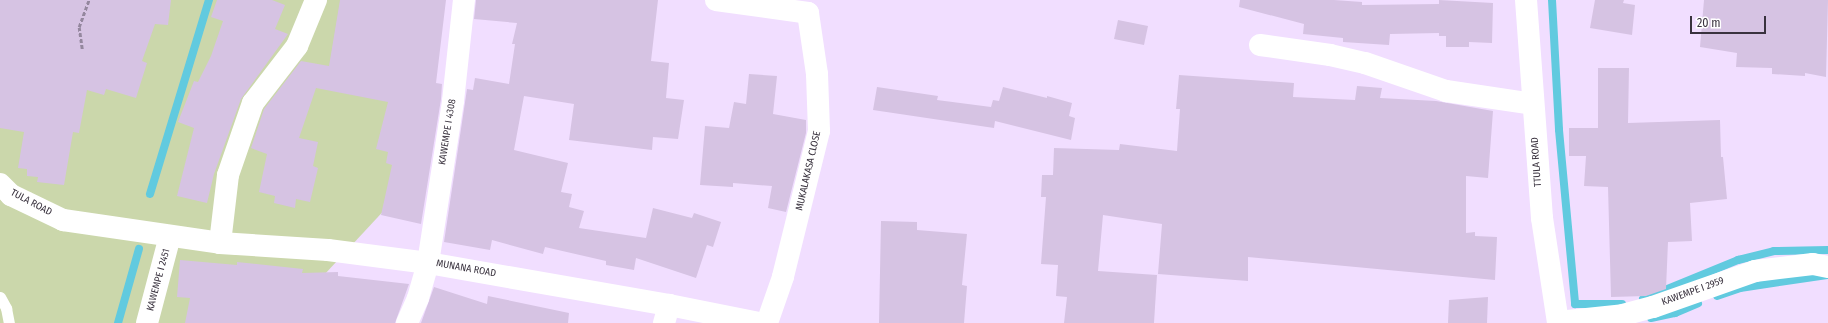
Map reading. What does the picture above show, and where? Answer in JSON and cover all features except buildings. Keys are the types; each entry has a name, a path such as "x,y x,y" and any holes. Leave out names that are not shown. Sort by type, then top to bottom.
{"street":[{"path":"220,243 228,175 253,103 297,46 316,0"},
{"name":"KAWEMPE I 4308","path":"407,323 418,298 428,263 453,101 464,0"},
{"name":"MUKALAKASA CLOSE","path":"716,0 808,13 818,74 820,131 783,277 767,323"},
{"name":"TTULA ROAD","path":"1526,0 1542,218 1558,323"},
{"path":"1260,44 1330,55 1365,63 1446,91 1533,104"},
{"name":"TULA ROAD","path":"0,184 11,195 63,220 170,236"},
{"name":"MUNANA ROAD","path":"170,236 220,243 328,250 428,263 666,314 759,323"},
{"name":"KAWEMPE I 2451","path":"147,323 170,236"},
{"name":"KAWEMPE I 2959","path":"1558,323 1623,315 1646,309 1755,271 1813,264 1828,267"}],"lane":[{"path":"0,297 6,308 9,323"}],"path":[{"path":"82,49 79,27 89,0"}],"green space":[{"path":"0,0 416,0 416,176 285,317 271,323 0,323"}],"waterway":[{"path":"150,194 209,0"},
{"path":"1552,0 1559,130 1575,304 1622,304"},
{"path":"118,323 139,249"},
{"path":"1643,299 1738,260 1774,251 1828,250"},
{"path":"1717,296 1740,288 1827,275"},
{"path":"1651,318 1675,313 1698,303"}]}
